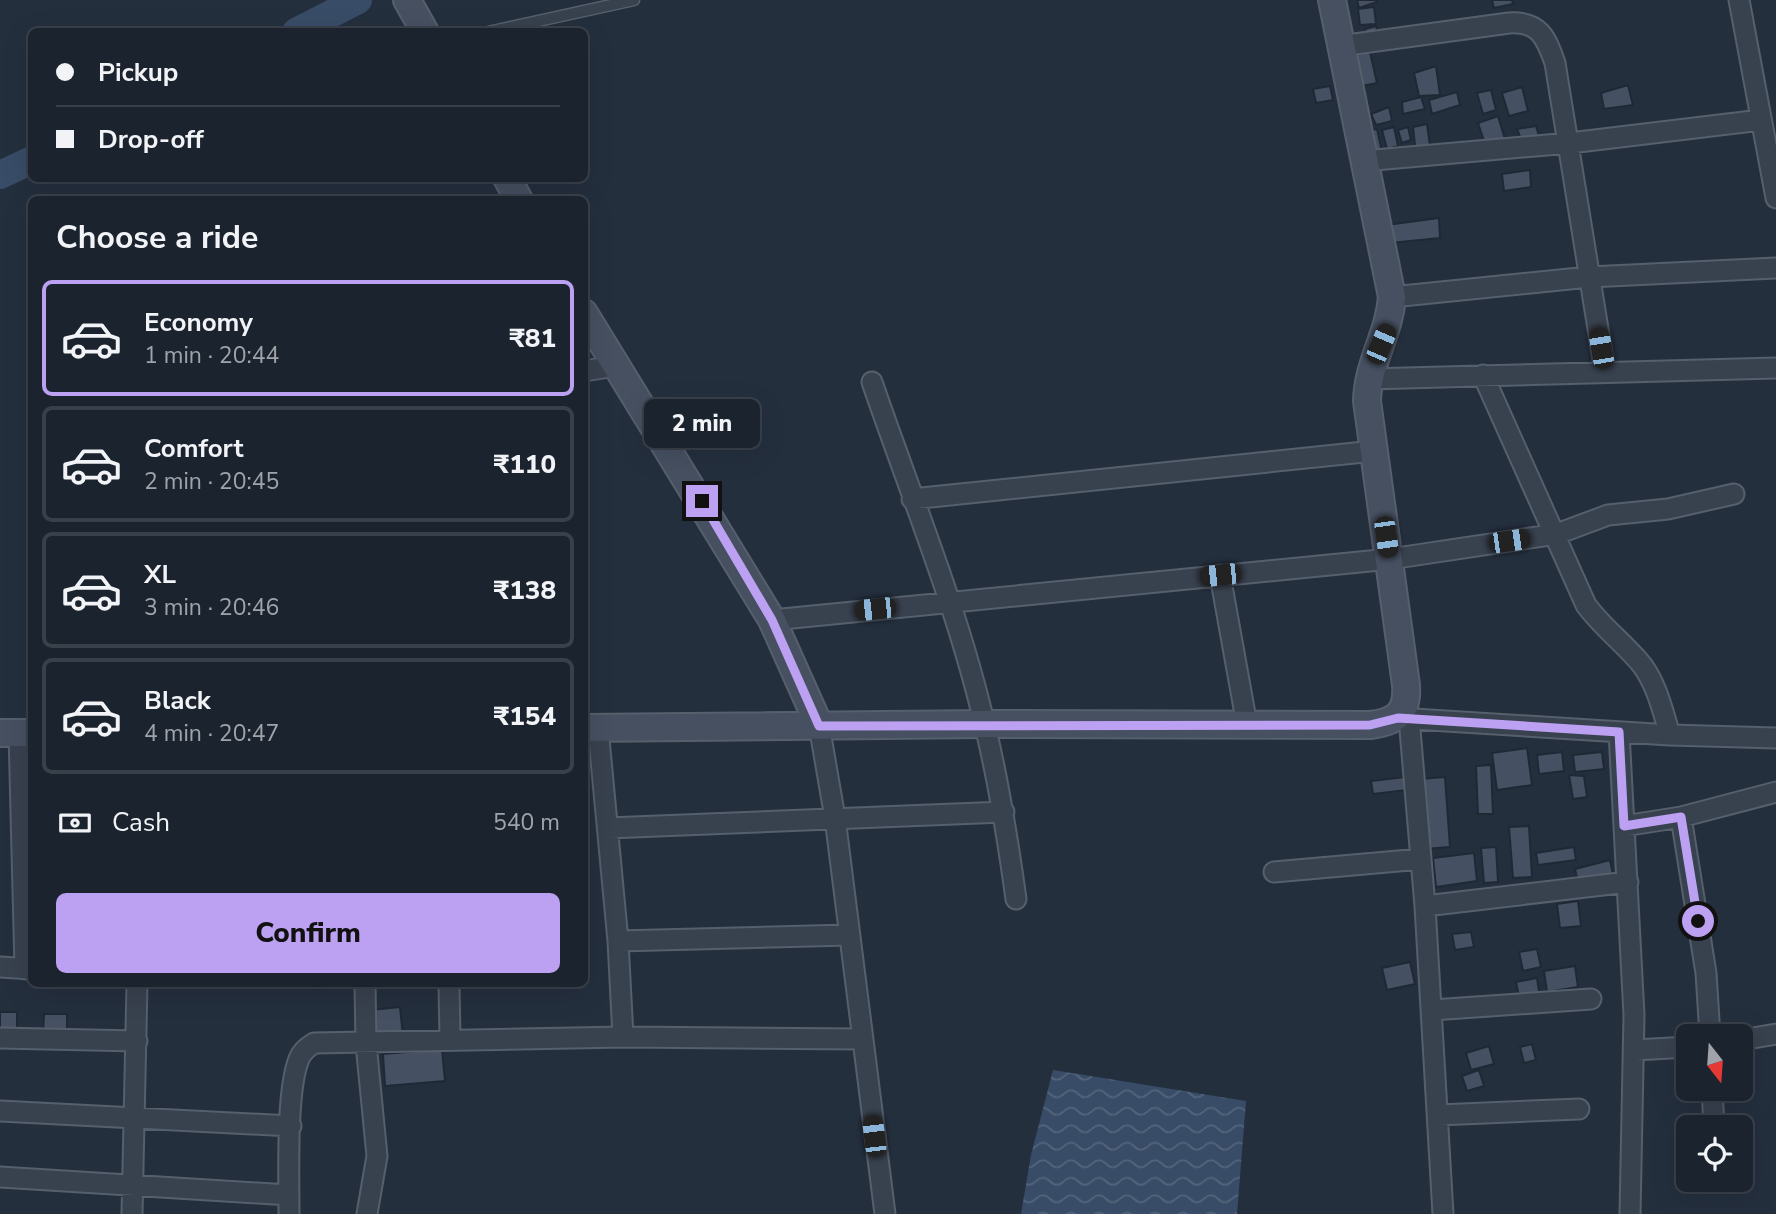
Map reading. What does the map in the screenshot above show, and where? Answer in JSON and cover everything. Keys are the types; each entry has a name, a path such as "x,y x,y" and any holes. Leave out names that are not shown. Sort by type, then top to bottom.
{"street":[{"path":"1332,0 1392,297 1390,323 1368,379 1374,451 1407,699 1403,718 1425,906 1443,1214"},
{"path":"1739,0 1776,198"},
{"path":"409,3 423,28"},
{"path":"1340,46 1509,23 1524,22 1536,26 1549,45 1555,63 1605,372"},
{"path":"1363,161 1570,144 1761,120"},
{"path":"1392,297 1589,277 1776,268"},
{"path":"588,320 702,501 772,620 819,726 835,818 884,1214"},
{"path":"588,370 615,366"},
{"path":"1368,379 1776,368"},
{"path":"1483,375 1557,534 1586,605 1600,624 1641,664 1652,681 1670,736"},
{"path":"872,382 949,602 985,724 1003,813 1016,899"},
{"path":"912,499 1374,451"},
{"path":"772,620 1390,559 1557,534 1608,515 1668,509 1734,494"},
{"path":"1220,575 1247,725"},
{"path":"623,1037 608,828 592,728 985,724 1370,725 1403,718 1670,736 1776,738"},
{"path":"1619,732 1634,1050 1630,1214"},
{"path":"0,967 28,969 17,733"},
{"path":"1624,826 1681,817 1776,792"},
{"path":"608,828 1003,813"},
{"path":"1681,817 1706,973 1709,1024"},
{"path":"1274,872 1421,859"},
{"path":"1425,906 1628,882"},
{"path":"618,941 849,935"},
{"path":"132,1214 137,987"},
{"path":"365,987 366,1044 377,1156 367,1214"},
{"path":"449,987 450,1039"},
{"path":"1432,1010 1591,999"},
{"path":"1754,1038 1776,1034"},
{"path":"0,1177 134,1184 289,1205 291,1126 300,1055 314,1043 324,1041 366,1044 450,1039 623,1037 862,1039"},
{"path":"0,1038 137,1041"},
{"path":"1634,1050 1676,1048"},
{"path":"1438,1115 1579,1109"},
{"path":"0,1111 291,1126"}],"lane":[{"path":"506,28 634,0"}],"water":[{"path":"1053,1070 1246,1101 1237,1214 1021,1214 1031,1155"}],"building":[{"path":"1357,0 1376,0 1377,2 1359,8"},
{"path":"1492,0 1512,0 1513,4 1494,8"},
{"path":"1374,7 1376,24 1360,25 1358,9"},
{"path":"1376,26 1379,38 1367,41 1365,29"},
{"path":"1370,52 1377,83 1357,87 1350,56"},
{"path":"1436,66 1440,95 1419,96 1414,73"},
{"path":"1628,85 1633,105 1604,109 1601,93"},
{"path":"1330,86 1333,100 1316,103 1313,89"},
{"path":"1522,87 1528,111 1509,116 1502,93"},
{"path":"1491,90 1496,110 1483,114 1477,93"},
{"path":"1457,92 1460,105 1432,114 1429,100"},
{"path":"1421,97 1425,109 1403,114 1402,102"},
{"path":"1389,107 1392,121 1376,125 1371,114"},
{"path":"1498,116 1507,146 1487,150 1478,123"},
{"path":"1427,124 1431,153 1416,154 1413,127"},
{"path":"1536,126 1541,142 1523,144 1517,129"},
{"path":"1394,127 1398,146 1387,149 1382,130"},
{"path":"1408,127 1411,140 1402,143 1398,130"},
{"path":"1377,129 1382,152 1367,154 1362,132"},
{"path":"1530,170 1531,187 1504,191 1502,174"},
{"path":"1439,218 1440,238 1390,243 1386,225"},
{"path":"1527,748 1532,785 1497,790 1492,753"},
{"path":"1562,752 1564,771 1539,774 1537,755"},
{"path":"1602,752 1604,769 1575,772 1573,755"},
{"path":"1491,765 1493,814 1478,814 1476,766"},
{"path":"1569,775 1584,776 1587,797 1573,799"},
{"path":"1405,777 1407,790 1373,794 1371,781"},
{"path":"1445,777 1450,847 1425,849 1420,779"},
{"path":"1529,826 1532,877 1513,878 1509,827"},
{"path":"1496,847 1498,882 1484,883 1481,848"},
{"path":"1574,847 1576,860 1538,865 1536,853"},
{"path":"1474,853 1477,881 1436,887 1433,858"},
{"path":"1610,860 1613,874 1578,882 1575,869"},
{"path":"1578,901 1581,926 1560,928 1557,904"},
{"path":"1471,932 1474,947 1455,950 1452,934"},
{"path":"1537,949 1541,967 1523,971 1519,952"},
{"path":"1410,962 1415,984 1387,990 1382,968"},
{"path":"1575,966 1578,987 1547,992 1544,971"},
{"path":"1537,978 1540,998 1520,1001 1516,982"},
{"path":"400,1007 403,1036 375,1043 371,1010"},
{"path":"0,1012 17,1012 17,1035 0,1036"},
{"path":"44,1014 67,1014 67,1031 43,1034"},
{"path":"1532,1044 1536,1060 1524,1063 1520,1047"},
{"path":"1489,1046 1494,1064 1471,1070 1466,1053"},
{"path":"442,1049 445,1081 385,1086 383,1054"},
{"path":"1479,1070 1484,1086 1467,1091 1462,1076"}],"waterway":[{"path":"304,28 358,0"},
{"path":"0,175 28,162"}],"route":[{"path":"702,501 772,620 819,726 1370,725 1398,718 1619,732 1624,826 1681,817 1698,921"}]}
